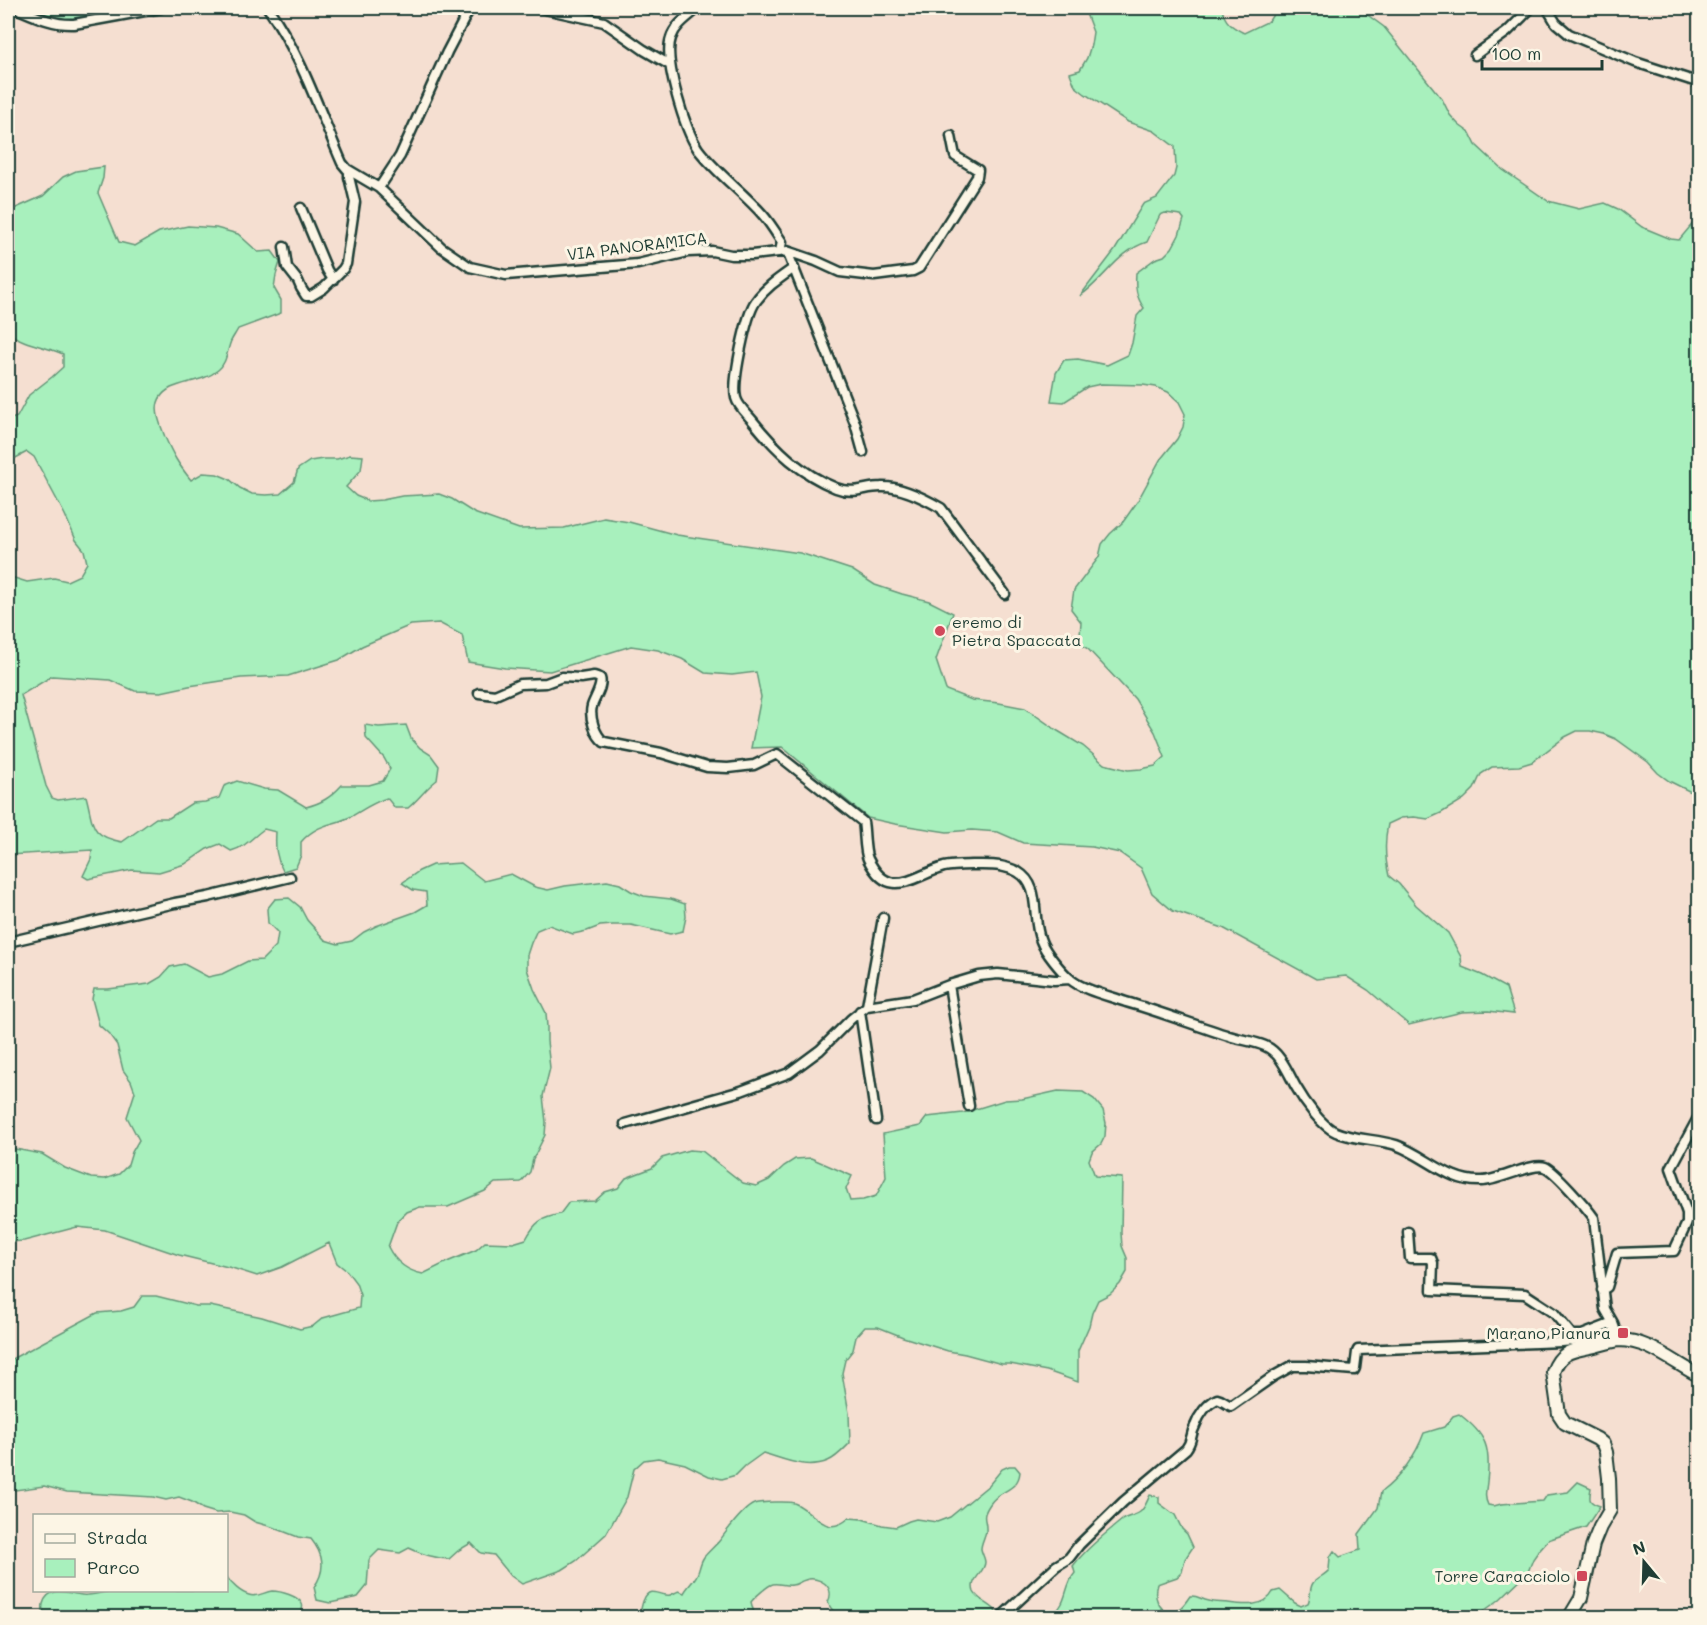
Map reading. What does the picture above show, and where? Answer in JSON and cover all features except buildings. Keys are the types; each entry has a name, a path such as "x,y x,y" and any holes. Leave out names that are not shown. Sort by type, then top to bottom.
{"street":[{"path":"16,8 62,25 161,8"},
{"path":"268,8 284,30 321,110 342,163 349,171 355,202 347,260 343,269 319,292 306,296 287,267 284,248"},
{"path":"380,188 400,156 447,52 470,8"},
{"path":"540,8 604,22 670,65"},
{"path":"698,8 678,26 670,40 670,65 691,135 698,148 764,215 782,242 855,423 863,452"},
{"path":"1475,55 1499,38 1531,8"},
{"path":"1547,8 1556,23 1569,34 1635,62 1700,83"},
{"path":"784,251 816,261 840,272 874,276 905,273 919,268 977,177 978,170 955,156 951,136"},
{"name":"VIA PANORAMICA","path":"349,171 380,188 441,247 470,267 506,275 638,264 688,252 712,251 731,255 752,255 784,251"},
{"path":"301,208 333,280"},
{"path":"794,268 767,288 754,303 737,368 736,392 739,404 788,460 821,482 850,492 888,487 941,508 1005,594"},
{"path":"479,693 495,695 520,684 546,683 562,677 594,676 600,678 601,683 591,709 594,727 604,742 661,753 707,766 728,768 754,765 777,754 863,822 867,858 882,878 899,884 946,866 999,865 1018,872 1027,880 1032,889 1036,926 1041,941 1070,979"},
{"path":"8,942 291,877"},
{"path":"876,1120 864,1009 883,918"},
{"path":"625,1124 741,1091 789,1073 820,1050 864,1009 913,999 980,976 998,974 1054,980 1070,979 1110,996 1228,1036 1265,1046 1278,1055 1297,1089 1321,1121 1339,1134 1396,1145 1453,1176 1467,1180 1482,1181 1507,1176 1533,1166 1545,1166 1594,1218 1605,1309 1613,1323 1616,1340"},
{"path":"949,985 969,1106"},
{"path":"1602,1290 1607,1287 1617,1253 1674,1251 1687,1223 1687,1213 1671,1168 1698,1118 1700,1119"},
{"path":"1408,1232 1410,1258 1431,1258 1433,1263 1432,1290 1525,1294 1554,1313 1572,1335 1582,1335 1613,1323"},
{"path":"1000,1617 1056,1566 1069,1558 1079,1545 1123,1502 1186,1449 1191,1442 1194,1426 1206,1406 1216,1398 1231,1406 1292,1366 1354,1370 1358,1350 1562,1342 1604,1338 1626,1340 1656,1351 1700,1376"},
{"path":"1569,1617 1581,1598 1593,1544 1610,1510 1610,1478 1603,1444 1564,1424 1559,1414 1553,1372 1560,1358 1569,1351 1616,1340"}],"green space":[{"path":"26,8 149,8 72,22 39,16"},
{"path":"1084,8 1222,8 1229,24 1244,33 1269,21 1277,8 1358,8 1384,27 1442,99 1450,115 1470,133 1476,145 1503,170 1548,201 1579,209 1605,203 1618,209 1642,227 1679,240 1699,216 1699,796 1669,781 1648,762 1616,739 1590,731 1577,731 1565,737 1532,762 1519,766 1492,767 1481,774 1474,789 1464,799 1441,813 1428,819 1401,818 1388,824 1386,850 1389,876 1399,884 1416,905 1448,933 1461,957 1462,967 1506,988 1514,1014 1488,1011 1462,1012 1409,1025 1368,990 1346,976 1316,979 1223,928 1173,911 1152,893 1141,868 1120,853 1092,847 1023,843 998,832 972,830 947,832 868,818 782,747 751,748 761,697 756,672 732,675 705,673 682,659 658,650 631,646 550,671 505,668 468,662 462,635 439,623 411,625 362,646 339,660 288,676 241,678 161,692 135,691 110,680 52,676 21,695 46,786 52,798 58,800 86,796 95,828 111,839 122,842 156,818 169,818 192,803 219,798 224,786 237,781 264,789 278,790 306,807 326,799 342,785 369,785 383,781 390,769 384,758 366,738 365,725 379,727 406,725 411,738 431,755 439,766 437,780 408,808 395,808 387,798 352,816 313,831 301,842 301,855 296,867 283,871 276,852 276,832 264,829 236,849 231,851 220,844 207,849 185,864 159,872 132,870 88,879 83,876 91,859 92,850 8,855 8,576 27,582 54,578 67,581 80,575 87,563 84,550 76,540 34,457 27,452 8,462 8,420 17,417 29,395 63,367 63,354 28,343 8,332 8,213 43,196 63,177 76,171 104,167 98,193 119,242 135,246 159,232 188,226 216,228 238,234 258,252 272,251 280,262 274,288 281,300 281,313 238,329 223,364 218,370 213,374 171,388 160,398 157,410 162,430 176,459 191,480 203,473 217,474 252,494 280,494 294,482 298,469 310,461 337,459 350,455 363,456 361,470 346,487 356,496 368,501 439,494 452,499 474,513 519,529 564,528 604,518 677,535 800,553 852,570 875,585 929,601 953,613 936,660 946,690 972,700 1025,708 1083,746 1104,764 1128,770 1155,766 1165,757 1155,732 1135,699 1088,649 1065,634 1080,635 1081,622 1071,609 1074,590 1099,557 1102,544 1123,522 1160,460 1177,439 1183,427 1185,414 1179,402 1168,392 1143,385 1101,384 1087,387 1064,402 1051,401 1056,373 1064,360 1078,359 1107,365 1128,355 1137,316 1144,308 1137,292 1136,273 1155,259 1164,256 1172,248 1184,219 1181,215 1165,213 1160,215 1147,242 1119,259 1080,296 1115,250 1143,204 1157,198 1174,176 1176,168 1175,147 1154,131 1128,122 1075,86 1070,73 1080,70 1087,58 1093,32"},
{"path":"461,863 484,881 511,874 535,887 548,890 607,881 620,884 644,896 671,899 685,904 686,917 683,931 670,934 631,925 600,926 573,934 549,925 537,930 527,955 527,969 546,1013 550,1068 543,1096 545,1135 533,1159 530,1172 521,1182 495,1183 485,1191 448,1207 420,1207 407,1212 397,1222 388,1247 402,1265 423,1274 476,1250 485,1242 513,1243 526,1239 532,1228 543,1219 560,1214 569,1202 595,1201 605,1192 618,1188 626,1178 652,1168 662,1158 689,1150 702,1151 743,1183 756,1186 769,1180 795,1159 811,1158 852,1176 846,1189 850,1201 863,1200 876,1196 886,1177 883,1134 920,1126 927,1117 963,1113 1005,1100 1022,1099 1058,1091 1083,1092 1094,1099 1103,1110 1106,1123 1105,1136 1101,1144 1092,1152 1089,1160 1095,1176 1122,1178 1121,1233 1122,1246 1127,1258 1127,1272 1110,1294 1098,1300 1092,1313 1078,1351 1078,1382 1047,1371 1002,1364 948,1351 878,1327 865,1327 856,1337 853,1350 845,1360 842,1373 849,1413 850,1443 834,1458 820,1463 803,1464 763,1453 736,1475 722,1479 709,1476 685,1464 658,1458 644,1460 634,1469 627,1497 606,1534 576,1561 562,1570 522,1584 511,1576 494,1555 481,1553 471,1543 449,1559 429,1556 409,1548 400,1553 379,1550 369,1560 367,1586 358,1597 330,1603 317,1600 314,1587 322,1569 322,1563 319,1551 311,1539 298,1537 255,1522 244,1515 230,1512 216,1513 179,1497 166,1500 153,1497 67,1492 44,1486 8,1491 8,1361 97,1313 121,1311 134,1307 142,1296 156,1296 196,1306 210,1306 262,1317 300,1329 313,1326 323,1318 359,1308 360,1295 356,1283 337,1263 329,1243 282,1267 257,1276 179,1255 105,1230 77,1227 24,1241 8,1242 8,1144 15,1149 42,1154 65,1168 91,1178 105,1179 119,1174 128,1165 139,1140 127,1117 135,1092 123,1070 117,1045 99,1025 92,999 94,989 149,984 161,977 170,967 184,964 208,977 222,974 248,961 262,960 276,946 278,933 268,923 267,909 275,899 289,898 300,907 307,920 325,940 338,944 352,941 376,926 415,912 427,905 426,892 413,890 402,883 432,865"},
{"path":"1459,1414 1476,1429 1485,1443 1488,1460 1486,1499 1488,1505 1543,1501 1547,1495 1568,1492 1578,1482 1591,1488 1590,1500 1600,1506 1586,1527 1548,1540 1533,1559 1528,1572 1499,1600 1475,1617 1024,1617 1048,1615 1057,1610 1075,1573 1073,1566 1090,1547 1122,1520 1140,1512 1150,1495 1159,1497 1159,1503 1175,1515 1193,1547 1185,1559 1182,1572 1177,1577 1157,1584 1156,1598 1166,1612 1170,1614 1176,1611 1190,1596 1214,1602 1253,1604 1265,1601 1273,1592 1280,1590 1301,1606 1308,1603 1312,1585 1329,1570 1330,1557 1334,1551 1340,1557 1360,1550 1359,1534 1378,1508 1381,1492 1407,1465 1424,1433 1444,1427 1453,1416"},
{"path":"1015,1466 1020,1472 1019,1479 1012,1487 994,1499 985,1513 986,1531 981,1549 985,1562 973,1587 976,1595 995,1610 997,1616 848,1618 839,1615 831,1608 828,1602 830,1592 828,1587 821,1581 810,1579 794,1585 773,1584 768,1587 751,1602 755,1617 639,1618 643,1601 649,1593 671,1595 679,1591 684,1593 697,1576 704,1557 740,1515 754,1504 794,1503 821,1522 833,1526 849,1518 896,1527 916,1519 937,1522 950,1517 989,1485 1002,1469"},
{"path":"228,1578 237,1588 249,1595 272,1591 284,1593 293,1596 303,1606 299,1617 116,1618 108,1613 94,1617 47,1618 44,1613 43,1604 49,1594 54,1592 91,1595 106,1592 228,1592"}],"place":[{"name":"eremo di Pietra Spaccata","path":"940,631"},
{"name":"Marano Pianura","path":"1623,1333"},
{"name":"Torre Caracciolo","path":"1582,1576"}]}
